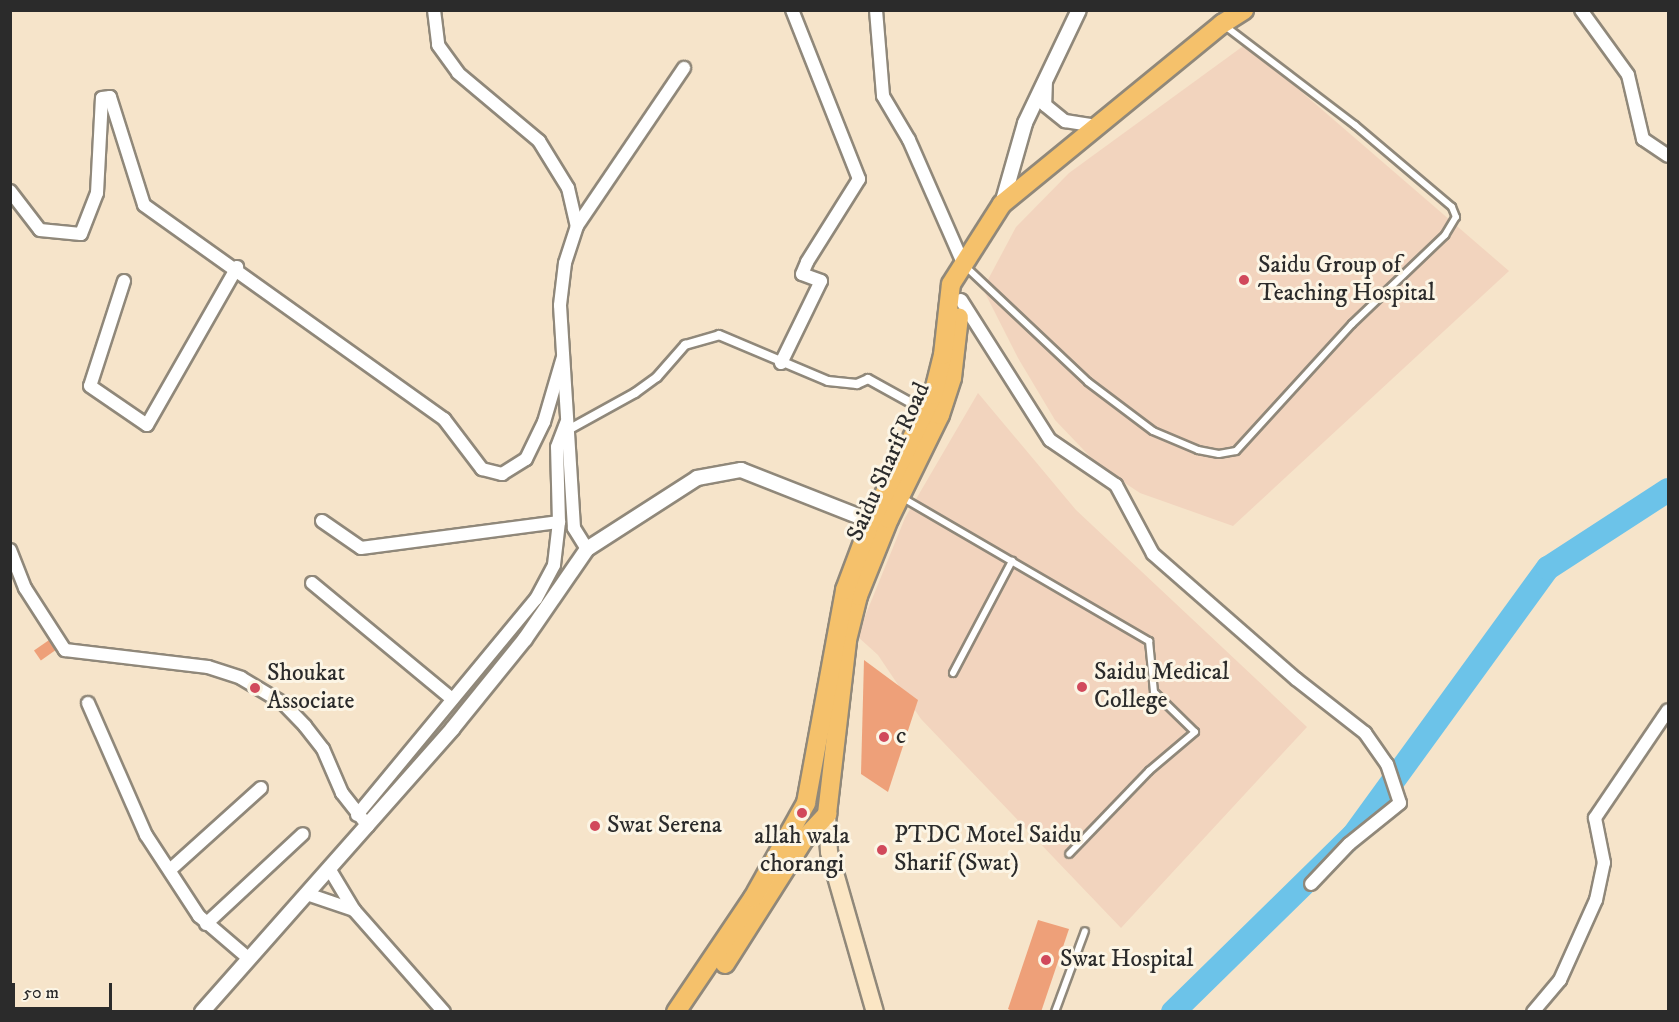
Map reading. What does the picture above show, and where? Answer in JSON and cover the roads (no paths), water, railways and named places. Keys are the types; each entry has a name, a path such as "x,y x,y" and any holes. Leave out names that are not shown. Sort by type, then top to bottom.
{"main road":[{"name":"Saidu Sharif Road","path":"878,524 900,496 943,407 957,351 964,265 1002,204 1222,24 1244,10"},
{"path":"875,1011 829,852 827,814 845,590 878,524 927,411 943,355 951,284 964,265"},
{"path":"805,838 806,803 838,656"},
{"path":"676,1011 753,898 806,803"},
{"path":"689,1011 764,907 805,838 827,814"}],"street":[{"path":"434,10 438,45 458,73 539,141 568,188 577,226"},
{"path":"781,363 821,281 802,274 807,262 859,179 792,10"},
{"path":"876,10 883,96 909,140 964,265"},
{"path":"1002,204 1025,123 1079,10"},
{"path":"1581,10 1628,75 1643,139 1668,156"},
{"path":"587,549 574,528 560,305 565,262 577,226 684,68"},
{"path":"1046,78 1045,105 1065,121 1096,126"},
{"path":"10,190 40,230 81,234 97,193 102,98 110,97 144,205 237,267 444,419 482,470 502,474 526,459 544,422 562,357"},
{"path":"124,281 90,386 147,424 237,267"},
{"path":"961,300 1050,440 1116,485 1153,554 1296,679 1365,733 1387,764 1400,803 1349,844 1311,884"},
{"path":"357,815 536,599 554,565 559,522 557,447 567,426 635,393 657,377 685,345 719,335 828,381 857,384 868,379 927,411"},
{"path":"202,1011 330,870 525,639 587,549 697,478 741,470 878,524"},
{"path":"322,521 361,548 559,522"},
{"path":"10,550 25,588 65,650 208,667 241,678 283,704 305,726 323,749 332,774 357,815 368,826"},
{"path":"312,583 452,699"},
{"path":"88,703 146,835 206,924 248,958"},
{"path":"1533,1011 1560,980 1596,900 1604,863 1595,818 1668,710"},
{"path":"171,869 261,788"},
{"path":"206,924 303,834"},
{"path":"330,870 354,910 444,1011"},
{"path":"307,894 354,910"}],"lane":[{"path":"964,265 1088,382 1153,431 1198,450 1219,454 1236,451 1352,324 1445,235 1456,217 1452,207 1355,125 1222,24"},
{"path":"900,496 1149,641 1154,692 1195,732 1149,771 1069,854"},
{"path":"953,673 1012,561"},
{"path":"1055,1011 1085,931"}],"waterway":[{"path":"1173,1012 1353,836 1548,568 1668,490"}],"place":[{"name":"Saidu Group of Teaching Hospital","path":"1244,280"},
{"name":"Saidu Medical College","path":"1082,687"},
{"name":"Shoukat Associate","path":"255,688"},
{"name":"c","path":"884,737"},
{"name":"allah wala chorangi","path":"802,813"},
{"name":"Swat Serena","path":"595,826"},
{"name":"PTDC Motel Saidu Sharif (Swat)","path":"882,850"},
{"name":"Swat Hospital","path":"1046,960"}]}
